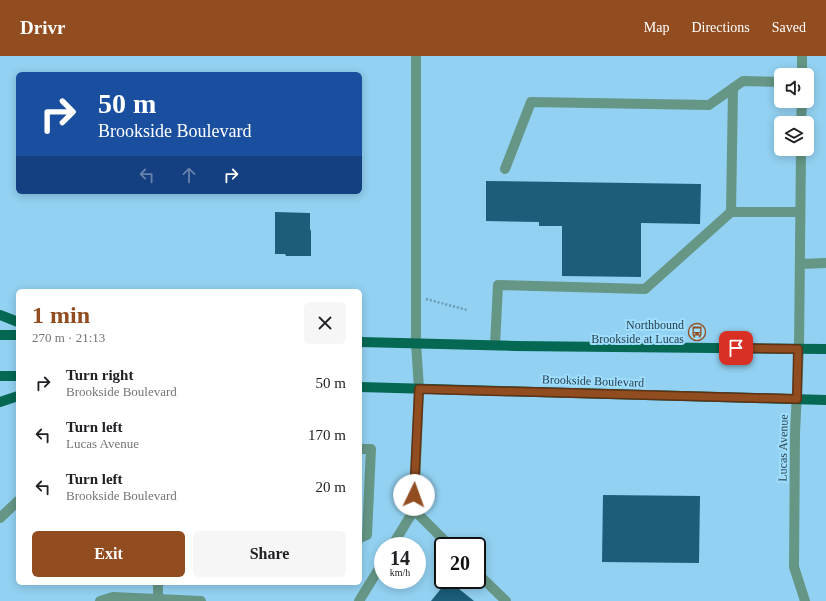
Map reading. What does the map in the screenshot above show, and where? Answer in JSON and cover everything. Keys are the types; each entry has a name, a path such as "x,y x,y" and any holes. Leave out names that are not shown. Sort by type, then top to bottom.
{"main road":[{"path":"0,316 16,321"},
{"path":"0,335 16,335"},
{"path":"362,342 826,349"},
{"path":"0,376 16,376"},
{"name":"Brookside Boulevard","path":"362,387 826,400"},
{"path":"0,402 16,397"}],"street":[{"path":"398,537 414,510 419,389 416,343 416,56"},
{"path":"802,56 802,68"},
{"path":"505,169 531,102 709,105 744,81 774,82"},
{"path":"731,212 733,88"},
{"name":"Lucas Avenue","path":"801,156 800,264 795,433 794,567 805,601"},
{"path":"495,345 498,285 645,289 731,212 800,212"},
{"path":"800,264 826,263"},
{"path":"362,449 372,449 367,535 362,537"},
{"path":"0,518 16,503"},
{"path":"414,510 441,537"},
{"path":"359,601 374,577"},
{"path":"486,582 506,601"},
{"path":"158,585 158,599"},
{"path":"100,601 113,597 201,601"}],"path":[{"path":"416,297 466,310"}],"building":[{"path":"486,181 701,184 700,224 641,223 641,277 562,276 562,226 539,226 539,222 486,221"},
{"path":"275,212 310,213 311,256 286,256 285,254 275,254"},
{"path":"603,495 700,496 699,563 602,562"},
{"path":"441,589 459,589 474,601 431,601"}],"place":[{"name":"Northbound Brookside at Lucas","path":"697,332"}],"route":[{"path":"414,495 419,389 797,399 798,349 736,348"}]}
